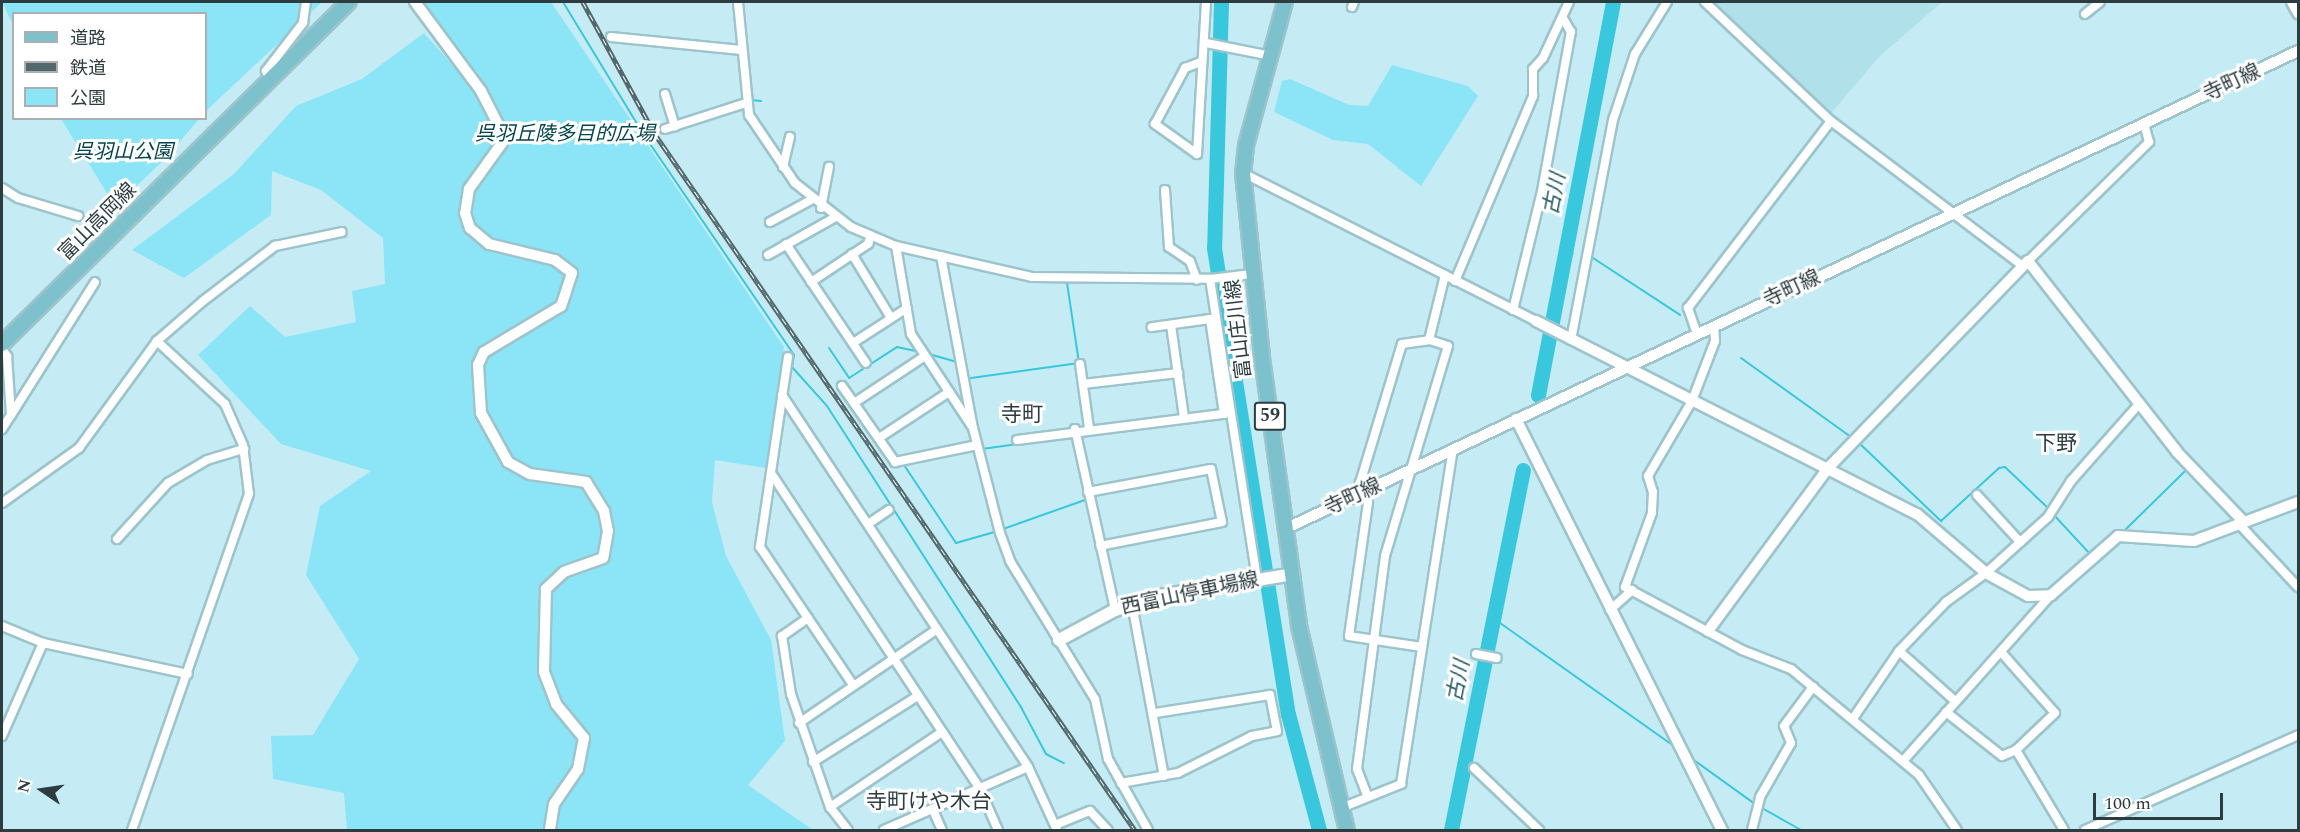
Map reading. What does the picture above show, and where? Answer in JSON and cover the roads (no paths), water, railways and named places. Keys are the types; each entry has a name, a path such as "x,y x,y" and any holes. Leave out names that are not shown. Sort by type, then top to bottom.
{"main road":[{"name":"富山高岡線","path":"2,344 349,2"},
{"name":"富山庄川線","path":"1285,2 1246,146 1243,173 1252,274 1313,703 1347,831"},
{"name":"西富山停車場線","path":"1059,640 1114,610 1132,604 1257,578 1293,574"}],"street":[{"path":"270,79 266,71 303,23 306,2"},
{"path":"415,2 481,91 503,134 502,143 469,189 465,213 470,228 489,244 555,260 572,273 561,306 484,352 478,364 481,413 508,462 530,474 586,482 604,511 608,531 603,558 564,572 546,589 544,672 556,704 584,738 578,769 554,804 550,831"},
{"path":"738,2 746,103 749,115 783,167 811,200 834,218 896,246 1032,277 1197,280 1252,274"},
{"path":"1202,62 1185,68 1155,124 1197,154 1202,62 1210,43 1206,2"},
{"path":"1455,280 1533,96 1533,69 1563,18 1569,2"},
{"path":"1568,337 1613,120 1635,54 1667,2"},
{"path":"1705,2 1831,121 1953,213 2026,263 2177,452 2298,587"},
{"path":"2085,14 2100,2"},
{"path":"2292,2 2298,13"},
{"path":"1513,310 1542,191 1571,32 1563,18"},
{"path":"611,37 741,50"},
{"path":"1210,43 1271,56"},
{"name":"寺町線","path":"1287,528 2298,51"},
{"path":"665,94 674,123"},
{"path":"665,129 674,123 746,103"},
{"path":"1697,334 1688,308 1831,121"},
{"path":"1708,631 1829,467 2026,263 2149,142 2144,123"},
{"path":"783,167 790,136"},
{"path":"821,207 829,167"},
{"path":"1243,173 1692,401 1829,467 1935,525 1986,573 2028,596 2051,595"},
{"path":"2,188 18,198 78,216"},
{"path":"1165,190 1169,247 1190,261 1197,280"},
{"path":"770,222 811,200"},
{"path":"768,255 834,218"},
{"path":"2,503 79,448 157,341 275,246 342,232"},
{"path":"811,282 868,244 871,235"},
{"path":"786,244 866,363"},
{"path":"896,246 911,334 973,428"},
{"path":"852,254 891,318"},
{"path":"941,256 973,428 1010,561 1095,699 1108,759 1148,831"},
{"path":"1428,340 1445,275"},
{"path":"1210,279 1257,578"},
{"path":"2,429 95,282"},
{"path":"853,343 907,308"},
{"path":"1017,440 1075,429 1224,414 1210,320 1152,327"},
{"path":"1171,325 1184,418"},
{"path":"1714,326 1715,341 1692,401 1648,476 1653,492 1652,513 1623,582 1632,590 1708,631 1791,669 1854,717 1919,775 1957,831"},
{"path":"1367,795 1357,769 1374,639 1385,556 1448,346 1428,340 1402,344 1360,483 1368,502 1349,636 1374,639 1422,647"},
{"path":"132,831 249,494 244,449 225,404 157,341"},
{"path":"2,349 7,356 10,415"},
{"path":"854,403 925,356"},
{"path":"788,357 760,547 853,685"},
{"path":"1080,364 1089,428"},
{"path":"1083,384 1178,373"},
{"path":"842,386 895,462 977,445"},
{"path":"879,438 949,392"},
{"path":"782,395 1028,767 1056,828 1090,811 1108,831"},
{"path":"1854,717 1899,651 1946,602 1986,573 2048,517 2071,481 2140,403"},
{"path":"1516,419 1722,831"},
{"path":"1075,429 1114,610"},
{"path":"117,539 168,483 207,460 244,449"},
{"path":"1341,808 1367,795 1401,784 1453,450"},
{"path":"1088,492 1211,469 1222,522 1100,546"},
{"path":"771,472 980,789 998,831"},
{"path":"1977,495 2020,542"},
{"path":"1903,761 1954,700 2051,595 2118,536 2127,533 2176,543 2298,502"},
{"path":"868,524 889,510"},
{"path":"1610,610 1632,590"},
{"path":"1132,604 1155,713 1164,776"},
{"path":"808,618 782,636 799,723 830,807 848,831"},
{"path":"2,626 43,643 188,674"},
{"path":"799,723 936,630"},
{"path":"2,736 43,643"},
{"path":"1899,651 1954,700"},
{"path":"1946,712 2002,756 2016,750 2055,713 2001,651"},
{"path":"1476,654 1497,658"},
{"path":"1752,831 1760,797 1791,743 1784,726 1813,687"},
{"path":"1121,783 1164,776 1252,736 1277,730 1270,695 1155,713"},
{"path":"813,762 918,696"},
{"path":"830,807 942,732"},
{"path":"2085,831 2298,735"},
{"path":"2016,750 2064,831"},
{"path":"884,831 1028,767"},
{"path":"1474,768 1539,831"},
{"path":"933,810 942,831"}],"waterway":[{"path":"563,2 644,135 794,355 792,367 827,406 1022,709 1046,754 1064,763"},
{"path":"1221,2 1214,248 1288,714 1319,830"},
{"name":"古川","path":"1538,395 1613,2"},
{"path":"676,121 741,99"},
{"path":"751,100 761,101"},
{"path":"644,135 670,123"},
{"name":"古川","path":"1563,252 1573,254"},
{"path":"1593,258 1680,315"},
{"path":"971,378 1079,363 1067,283"},
{"path":"829,348 849,378 897,347 916,351"},
{"path":"929,354 957,362"},
{"path":"1741,358 1851,437"},
{"path":"982,449 1054,439"},
{"path":"1858,442 1941,521 1999,468 2005,467 2050,510"},
{"path":"973,450 904,465 956,543 994,532"},
{"path":"2123,532 2187,469"},
{"name":"古川","path":"1451,830 1523,470"},
{"path":"1003,529 1085,500"},
{"path":"2053,514 2090,554"},
{"path":"1493,618 1674,746"},
{"path":"1691,758 1755,804"},
{"path":"1760,807 1801,830"}],"railway":[{"path":"583,2 655,134 1135,830"}],"district":[{"name":"寺町","path":"1022,415"},
{"name":"下野","path":"2056,444"},
{"name":"寺町けや木台","path":"929,802"}],"park label":[{"name":"呉羽丘陵多目的広場","path":"565,134"},
{"name":"呉羽山公園","path":"123,152"}]}
